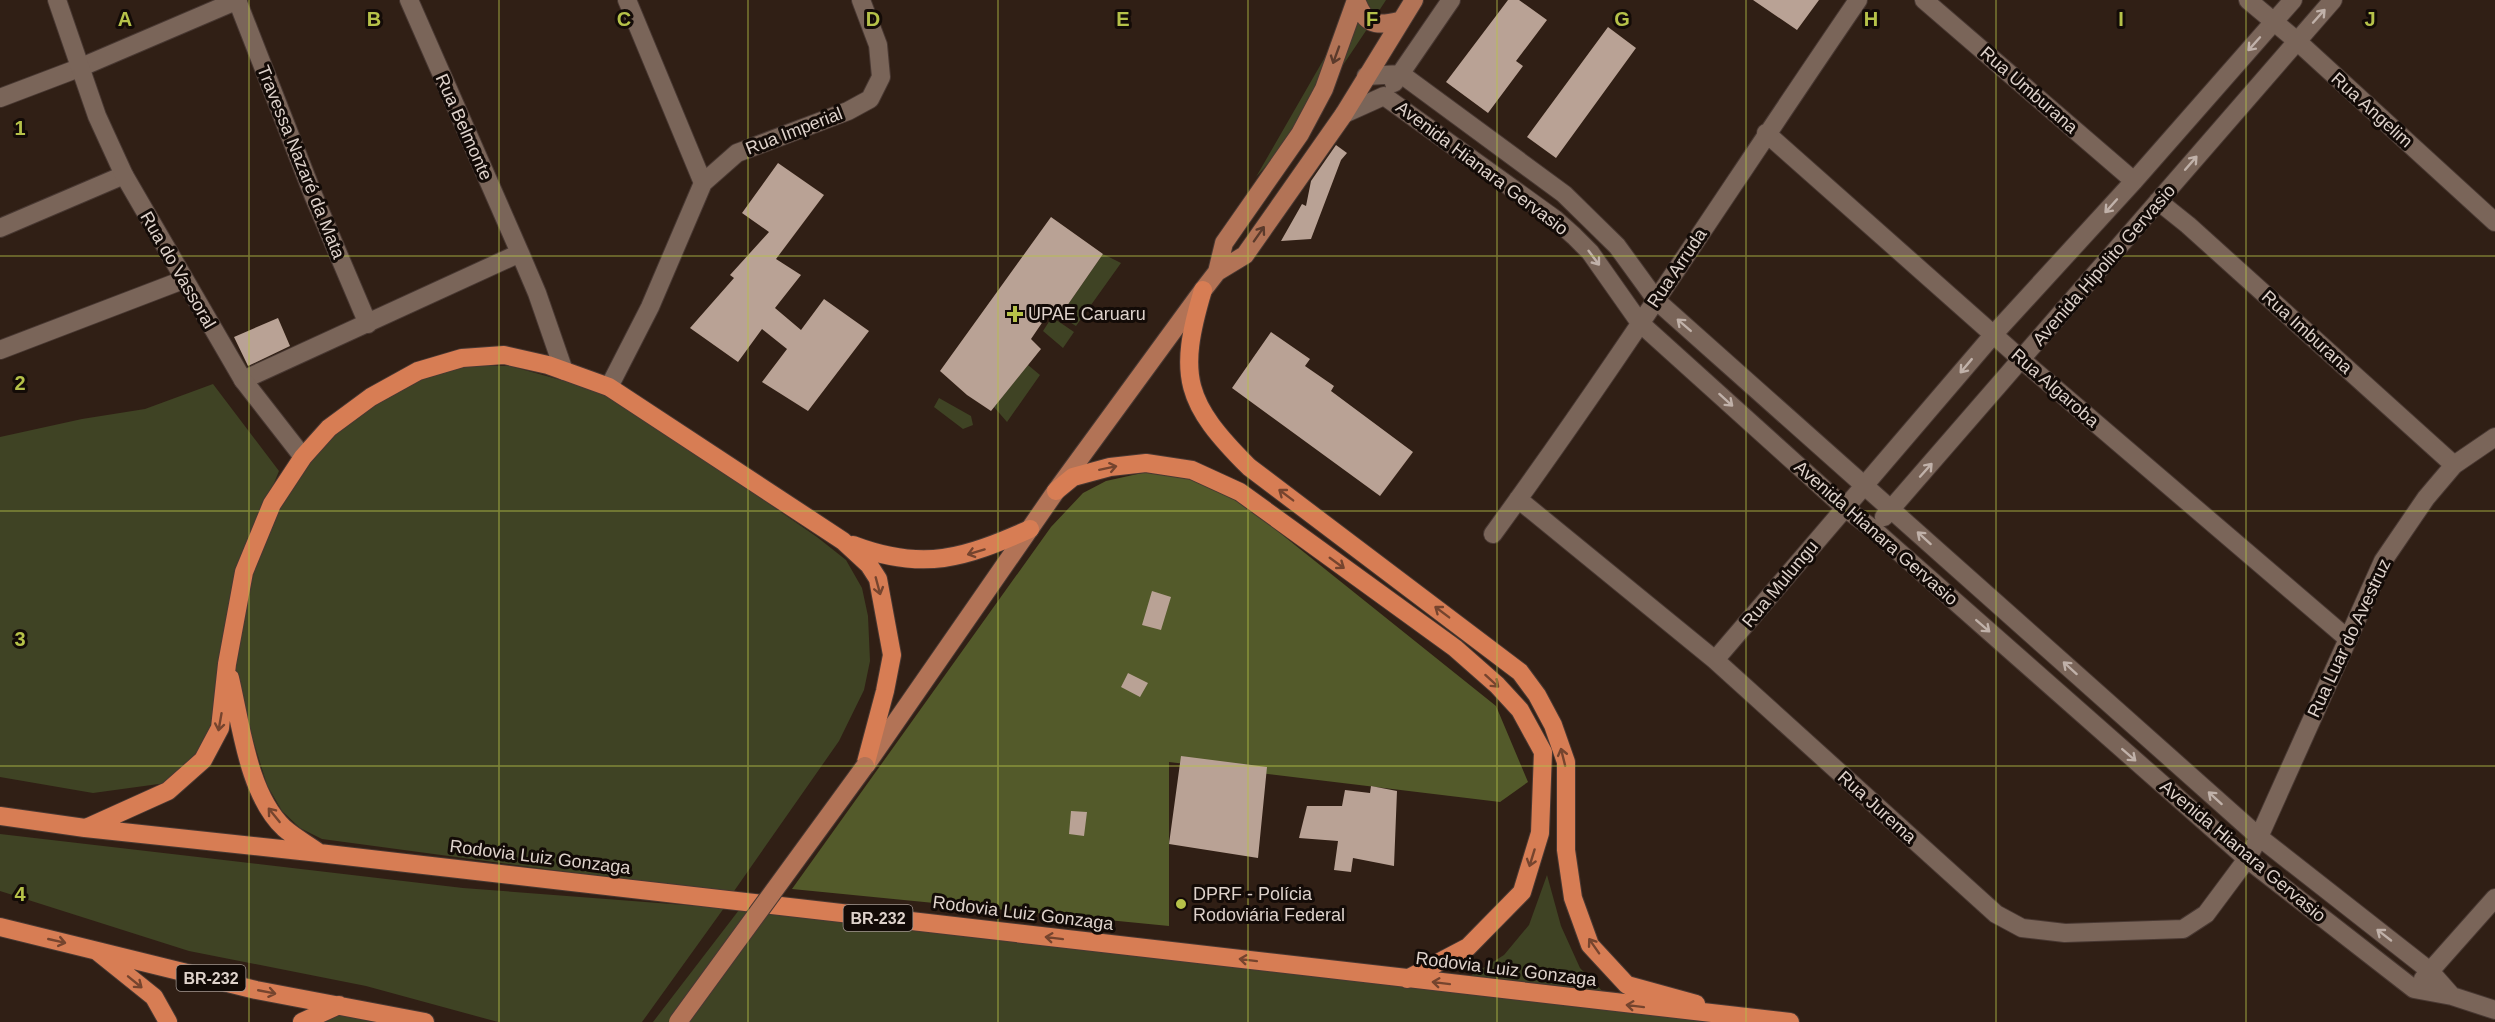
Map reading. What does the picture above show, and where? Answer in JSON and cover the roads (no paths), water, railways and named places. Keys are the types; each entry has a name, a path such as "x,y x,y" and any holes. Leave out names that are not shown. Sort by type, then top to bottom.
{"highway":[{"path":"1203,290 1191,330 1190,380 1197,404 1217,435 1249,467 1520,672 1537,695 1553,725 1566,762 1566,850 1573,898 1590,945 1627,985 1756,1020"},
{"path":"85,828 168,791 203,760 220,728 227,664 244,572 272,504 303,458 329,428 371,397 418,371 462,358 504,355 564,371 609,387 843,541 869,565 878,579 892,655 865,766"},
{"path":"1056,491 1073,477 1110,467 1146,463 1192,470 1240,492 1455,648 1497,685 1520,710 1543,752 1540,833 1522,892 1468,947 1407,979"},
{"path":"843,541 879,555 922,560 952,558 980,551 1030,529"},
{"path":"227,664 250,763 263,800 284,828 319,853"},
{"name":"Rodovia Luiz Gonzaga","path":"0,816 85,828 319,853 1756,1020 1791,1022"},
{"name":"BR-232","path":"0,927 256,990 424,1022"},
{"path":"95,949 154,997 168,1022"},
{"path":"302,1022 339,1005"}],"main road":[{"path":"1356,0 1362,16 1372,23 1385,24 1399,21"},
{"path":"678,1022 865,766 1056,491 1216,272 1224,243 1300,134 1324,88 1356,0"},
{"path":"1216,272 1245,255 1344,114 1414,0"}],"street":[{"name":"Rua do Vassoral","path":"57,0 97,116 124,175 243,380 303,458"},
{"path":"0,98 79,68 238,0"},
{"name":"Travessa Nazaré da Mata","path":"238,0 314,197 368,324"},
{"name":"Rua Belmonte","path":"409,0 537,293 564,371"},
{"path":"627,0 703,183"},
{"name":"Rua Imperial","path":"609,387 655,297 703,183 737,153 848,111 870,99 881,77 878,45 861,0"},
{"path":"1384,96 1451,0"},
{"name":"Rua Arruda","path":"1492,534 1656,301 1766,133 1858,0"},
{"name":"Rua Umburana","path":"1923,0 2134,181"},
{"name":"Rua Angelim","path":"2248,0 2297,41 2495,222"},
{"name":"Rua Mulungu","path":"1715,660 1993,335 2134,181 2292,0"},
{"name":"Avenida Hipolito Gervasio","path":"1873,529 2333,0"},
{"name":"Avenida Hianara Gervasio","path":"1366,76 1401,74 1564,194 1617,246 1656,301 1866,485 2259,837 2430,971 2452,996"},
{"name":"Avenida Hianara Gervasio","path":"1344,114 1384,96 1555,219 1590,252 1640,323 1845,508 1873,529 2247,858 2414,989"},
{"name":"Rua Algaroba","path":"1766,133 1993,335 2348,639"},
{"path":"0,228 124,175"},
{"name":"Rua Imburana","path":"2158,201 2188,225 2454,465"},
{"path":"243,380 520,253"},
{"path":"0,350 183,280"},
{"name":"Rua Luar do Avestruz","path":"2259,837 2383,561 2426,498 2454,465 2495,437"},
{"name":"Rua Jurema","path":"1518,499 1715,660 1996,914 2022,928 2065,933 2183,928 2205,914 2247,858 2259,837"},
{"path":"2414,989 2495,898"},
{"path":"2414,989 2452,996 2495,1010"}],"place":[{"name":"UPAE Caruaru","path":"1015,314"},
{"name":"DPRF - Polícia Rodoviária Federal","path":"1181,904"}]}
